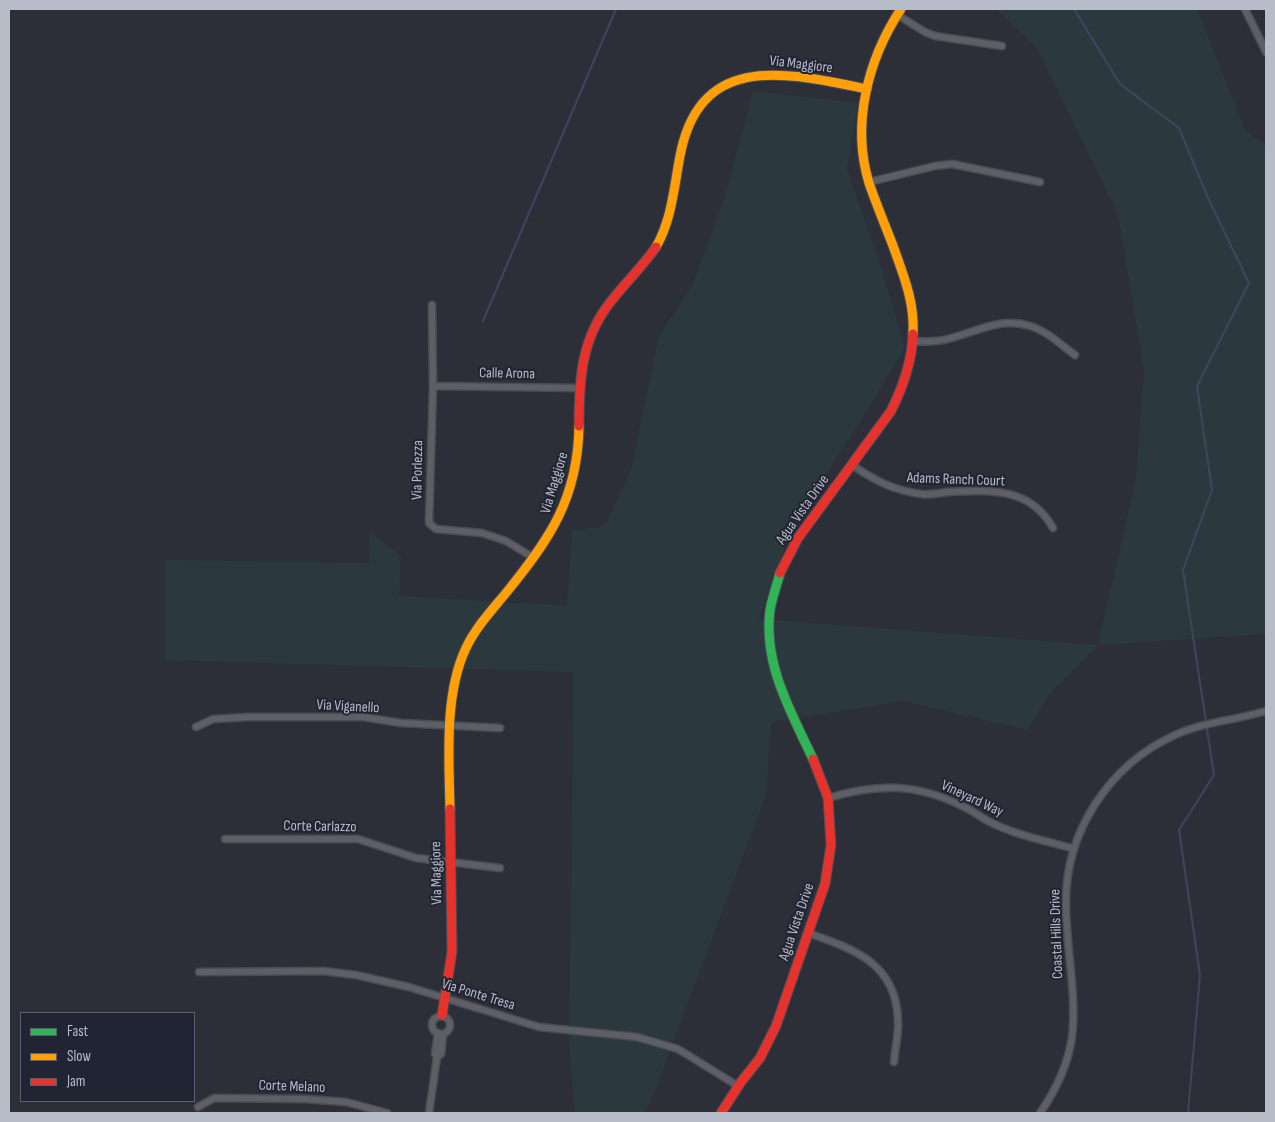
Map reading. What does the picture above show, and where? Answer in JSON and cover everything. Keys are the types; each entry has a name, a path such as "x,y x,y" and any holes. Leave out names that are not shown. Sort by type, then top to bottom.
{"street":[{"path":"1245,9 1266,52"},
{"path":"898,12 925,32 936,36 1002,46"},
{"name":"Agua Vista Drive","path":"721,1113 738,1086 760,1058 776,1026 830,865 831,835 828,798 818,770 780,689 771,653 769,623 773,593 785,560 798,538 884,421 897,400 909,365 914,318 909,290 864,167 862,143 867,89 879,50 898,12"},
{"name":"Via Maggiore","path":"442,1015 452,954 449,726 456,675 466,647 481,622 514,584 558,522 573,480 579,450 580,388 584,355 590,337 600,316 611,300 649,257 664,232 671,209 683,135 693,114 716,90 746,76 762,74 778,74 867,89"},
{"path":"869,182 935,166 952,164 1040,182"},
{"name":"Via Porlezza","path":"432,305 433,386 429,522 436,529 482,533 499,538 534,558"},
{"path":"913,341 942,341 989,325 1012,323 1040,330 1075,355"},
{"name":"Calle Arona","path":"433,386 580,388"},
{"name":"Adams Ranch Court","path":"852,465 886,485 912,492 926,494 993,491 1014,495 1026,500 1039,510 1053,528"},
{"name":"Coastal Hills Drive","path":"1040,1113 1060,1079 1072,1038 1073,1005 1066,905 1068,878 1074,849 1088,815 1104,792 1127,767 1150,749 1175,735 1191,729 1266,710"},
{"name":"Via Viganello","path":"196,727 213,719 363,717 401,723 500,728"},
{"name":"Vineyard Way","path":"828,798 872,788 916,789 958,804 990,822 1074,849"},
{"name":"Corte Carlazzo","path":"225,839 358,839 416,858 500,868"},
{"path":"808,933 857,952 877,967 887,981 894,996 898,1019 894,1062"},
{"name":"Via Ponte Tresa","path":"199,972 333,972 392,982 539,1028 637,1037 652,1041 678,1049 738,1086"},
{"path":"442,1015 448,1018 451,1026 448,1031 441,1033 433,1029 433,1021 442,1015"},
{"path":"429,1113 437,1057 435,1054 441,1033"},
{"name":"Corte Melano","path":"198,1107 214,1098 305,1099 346,1102 387,1113"}],"shaded area":[{"path":"996,9 1197,9 1245,130 1266,146 1266,634 1098,645 1136,477 1144,370 1118,214 1037,48"},
{"path":"753,91 858,103 847,169 881,267 905,348 860,422 794,523 759,619 1098,645 1051,692 1027,730 904,701 771,722 766,795 645,1113 575,1113 569,1044 574,672 165,660 165,560 369,563 370,532 401,556 399,596 567,606 572,531 605,526 631,470 659,336 692,286 725,196"}],"waterway":[{"path":"483,321 616,9"},
{"path":"1074,9 1120,84 1179,128 1208,198 1249,283 1197,386 1212,490 1183,570 1214,775 1179,830 1200,975 1188,1113"}],"traffic: fast":[{"path":"780,573 770,610 769,630 771,649 781,687 813,759"}],"traffic: slow":[{"path":"901,9 889,28 872,70 866,93 862,138 864,161 869,183 892,243 910,299 913,334"},
{"path":"656,247 666,225 680,156 691,122 707,99 727,84 751,77 778,75 807,78 867,89"},
{"path":"450,809 449,727 454,686 459,666 474,633 536,554 559,516 573,475 579,426"}],"traffic: jam":[{"path":"579,426 581,375 588,344 594,329 612,300 656,247"},
{"path":"780,573 798,538 891,411 906,374 913,334"},
{"path":"721,1113 741,1082 760,1058 776,1026 825,884 831,845 828,798 813,759"},
{"path":"442,1015 452,952 450,809"}]}
